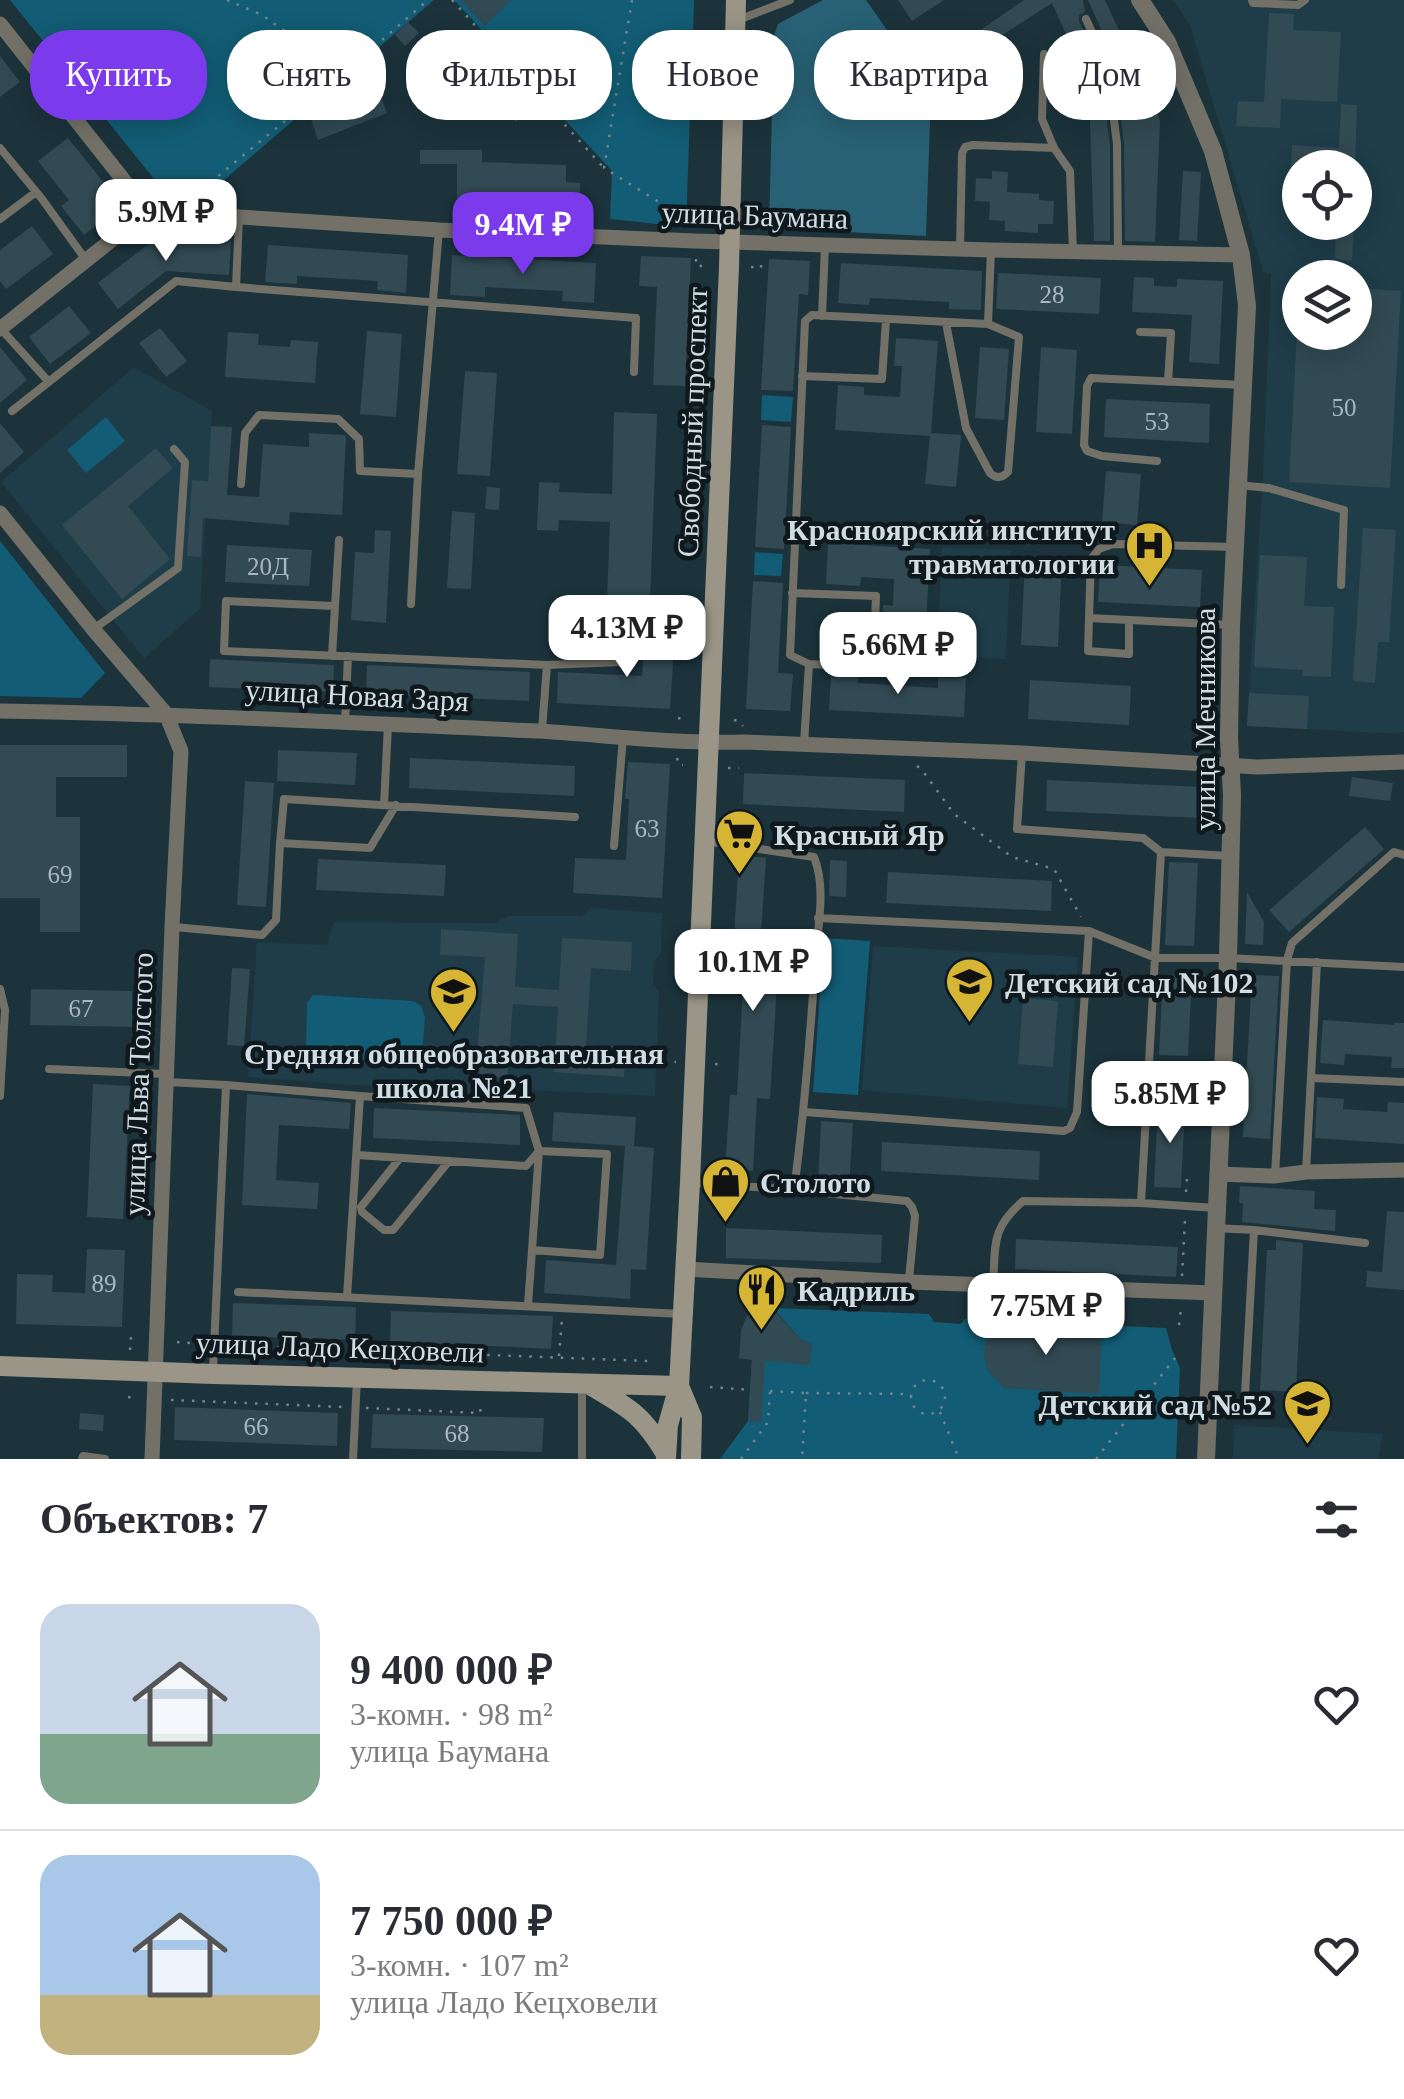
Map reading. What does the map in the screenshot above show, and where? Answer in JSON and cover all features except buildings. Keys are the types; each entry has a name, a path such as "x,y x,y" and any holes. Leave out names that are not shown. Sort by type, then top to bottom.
{"main road":[{"name":"Свободный проспект","path":"666,1457 668,1425 679,1386 690,1182 736,10"},
{"name":"улица Ладо Кецховели","path":"0,1366 679,1386"},
{"path":"585,1384 631,1409 650,1429 666,1457"},
{"name":"Свободный проспект","path":"679,1386 692,1417 691,1459"}],"street":[{"name":"улица Мечникова","path":"1140,0 1167,42 1217,166 1241,255 1247,306 1231,625 1228,958 1206,1459"},
{"path":"0,24 148,212 0,329"},
{"name":"улица Баумана","path":"148,212 695,241 1241,255"},
{"path":"0,513 166,714"},
{"name":"улица Новая Заря","path":"0,711 166,714 709,743 1022,752 1257,767 1400,765"},
{"name":"улица Льва Толстого","path":"152,1459 180,751 166,714"},
{"path":"1218,1174 1274,1176 1404,1170"},
{"path":"685,1270 1213,1293"}],"lane":[{"path":"736,10 790,0"},
{"path":"1252,0 1298,5 1305,0"},
{"path":"1086,20 1107,66 1117,144 1118,253"},
{"path":"1043,87 1042,120 1070,171 1073,252"},
{"path":"960,249 965,147 1054,148"},
{"path":"0,148 86,260"},
{"path":"0,219 36,192"},
{"path":"236,287 239,218"},
{"path":"411,604 439,230"},
{"path":"822,316 826,244"},
{"path":"988,324 991,250"},
{"path":"12,411 176,281 636,318 634,372"},
{"path":"946,323 966,428 990,473 1003,477 1008,472 1019,337 988,324 812,315 805,320 790,654 809,664 947,671"},
{"path":"802,376 882,379 886,320"},
{"path":"0,329 48,381"},
{"path":"1140,332 1170,333 1168,382"},
{"path":"1156,461 1087,451 1087,386 1091,378 1244,385"},
{"path":"240,484 245,434 260,415 338,419 358,440 360,471 418,474"},
{"path":"93,629 178,568 185,462 174,449"},
{"path":"1238,486 1269,488 1344,510 1342,585"},
{"path":"332,656 338,540"},
{"path":"1129,620 1129,654 1088,652 1091,559 1099,549 1113,544 1234,547"},
{"path":"792,593 876,596 873,667"},
{"path":"334,606 226,600 224,651 546,665 620,662"},
{"path":"1089,618 1231,625"},
{"path":"345,722 348,656"},
{"path":"804,744 809,664"},
{"path":"542,732 546,665"},
{"path":"384,805 388,725"},
{"path":"614,846 623,737"},
{"path":"1022,752 1017,829 1143,838 1161,852 1230,856"},
{"path":"172,927 262,934 276,920 284,799 575,817"},
{"path":"280,844 370,848 396,805"},
{"path":"706,840 814,856 820,872 804,1112 794,1190"},
{"path":"1141,1203 1161,852"},
{"path":"1274,1176 1287,960 1292,943 1394,852 1404,854"},
{"path":"818,918 1089,932 1156,958 1404,967"},
{"path":"804,1112 1064,1131 1070,1128 1077,1112 1089,932"},
{"path":"1306,1172 1318,962"},
{"path":"0,989 5,1010 0,1096"},
{"path":"48,1069 526,1108 539,1151 528,1305"},
{"path":"1312,1078 1404,1082"},
{"path":"213,1374 226,1085"},
{"path":"347,1297 360,1096"},
{"path":"356,1156 526,1166 539,1151"},
{"path":"532,1250 600,1255 607,1154 539,1151"},
{"path":"400,1158 362,1207 362,1212 384,1230 394,1230 449,1161"},
{"path":"690,1182 907,1201 915,1216 909,1282"},
{"path":"993,1285 996,1235 1024,1200 1216,1208"},
{"path":"1216,1228 1365,1242"},
{"path":"1208,1413 1244,1413 1254,1230"},
{"path":"238,1292 682,1314"},
{"path":"353,1459 357,1378"},
{"path":"582,1459 585,1384"},
{"path":"82,1459 105,1459"}],"path":[{"path":"228,0 262,15 283,30"},
{"path":"386,36 428,0"},
{"path":"452,0 604,168 696,224"},
{"path":"604,168 632,0"},
{"path":"186,203 287,120"},
{"path":"696,253 696,266 704,266"},
{"path":"678,718 684,719"},
{"path":"734,720 740,720 744,726"},
{"path":"890,748 922,770 954,814 1012,857 1054,869 1089,932"},
{"path":"676,752 679,766 683,765"},
{"path":"728,768 739,768"},
{"path":"664,1062 676,1062"},
{"path":"715,1064 725,1065"},
{"path":"1182,1282 1187,1178"},
{"path":"1179,1326 1181,1302"},
{"path":"559,1358 562,1307"},
{"path":"130,1350 131,1338 136,1338"},
{"path":"177,1342 648,1361"},
{"path":"1096,1459 1175,1358"},
{"path":"926,1380 936,1382 946,1394 940,1410 929,1414 914,1406 911,1394 916,1385 926,1380"},
{"path":"710,1387 750,1390"},
{"path":"763,1390 911,1394"},
{"path":"741,1459 768,1422 770,1390"},
{"path":"802,1459 806,1393"},
{"path":"128,1398 138,1398"},
{"path":"165,1400 480,1413 481,1405"},
{"path":"940,1410 959,1459"}],"shaded area":[{"path":"10,0 434,0 386,41 386,30 227,30 227,120 294,120 196,204 163,190 107,120 207,120 207,30 34,30"},
{"path":"454,0 694,0 693,30 632,30 632,120 690,120 686,227 610,219 612,171 565,120 612,120 612,30 482,30"},
{"path":"823,0 866,0 887,30 814,30 814,120 930,120 926,236 769,228 772,120 794,120 794,30 776,30 778,24"},
{"path":"1173,0 1404,0 1404,732 1247,726 1271,274 1263,271 1190,25"},
{"path":"134,367 212,411 200,609 144,658 1,482"},
{"path":"762,395 793,397 791,422 761,420"},
{"path":"106,417 125,441 86,473 67,450"},
{"path":"0,541 105,673 81,698 0,696"},
{"path":"942,547 1011,550 1006,659 937,656"},
{"path":"755,552 783,554 781,576 754,575"},
{"name":"Средняя общеобразовательная школа №21","path":"590,908 662,913 661,953 654,961 653,985 659,991 655,1096 534,1090 516,1097 248,1077 257,942 327,945 334,922 495,923 508,916 582,916"},
{"path":"824,938 870,941 858,1095 813,1092"},
{"name":"Детский сад №102","path":"873,946 1078,957 1067,1108 862,1090"},
{"path":"313,995 413,1001 421,1006 425,1017 422,1056 417,1063 315,1056 306,1050 307,1003"},
{"path":"773,1308 929,1314 934,1322 961,1324 965,1319 1166,1328 1180,1368 1176,1459 720,1459 748,1421 752,1360 811,1344 801,1340"},
{"name":"Детский сад №52","path":"1234,1425 1383,1434 1378,1459 1233,1459"}],"place":[{"name":"Красноярский институт травматологии","path":"1150,588"},
{"name":"Красный Яр","path":"739,876"},
{"name":"Детский сад №102","path":"970,1024"},
{"name":"Средняя общеобразовательная школа №21","path":"454,1034"},
{"name":"Столото","path":"725,1224"},
{"name":"Кадриль","path":"762,1332"},
{"name":"Детский сад №52","path":"1307,1446"}]}
